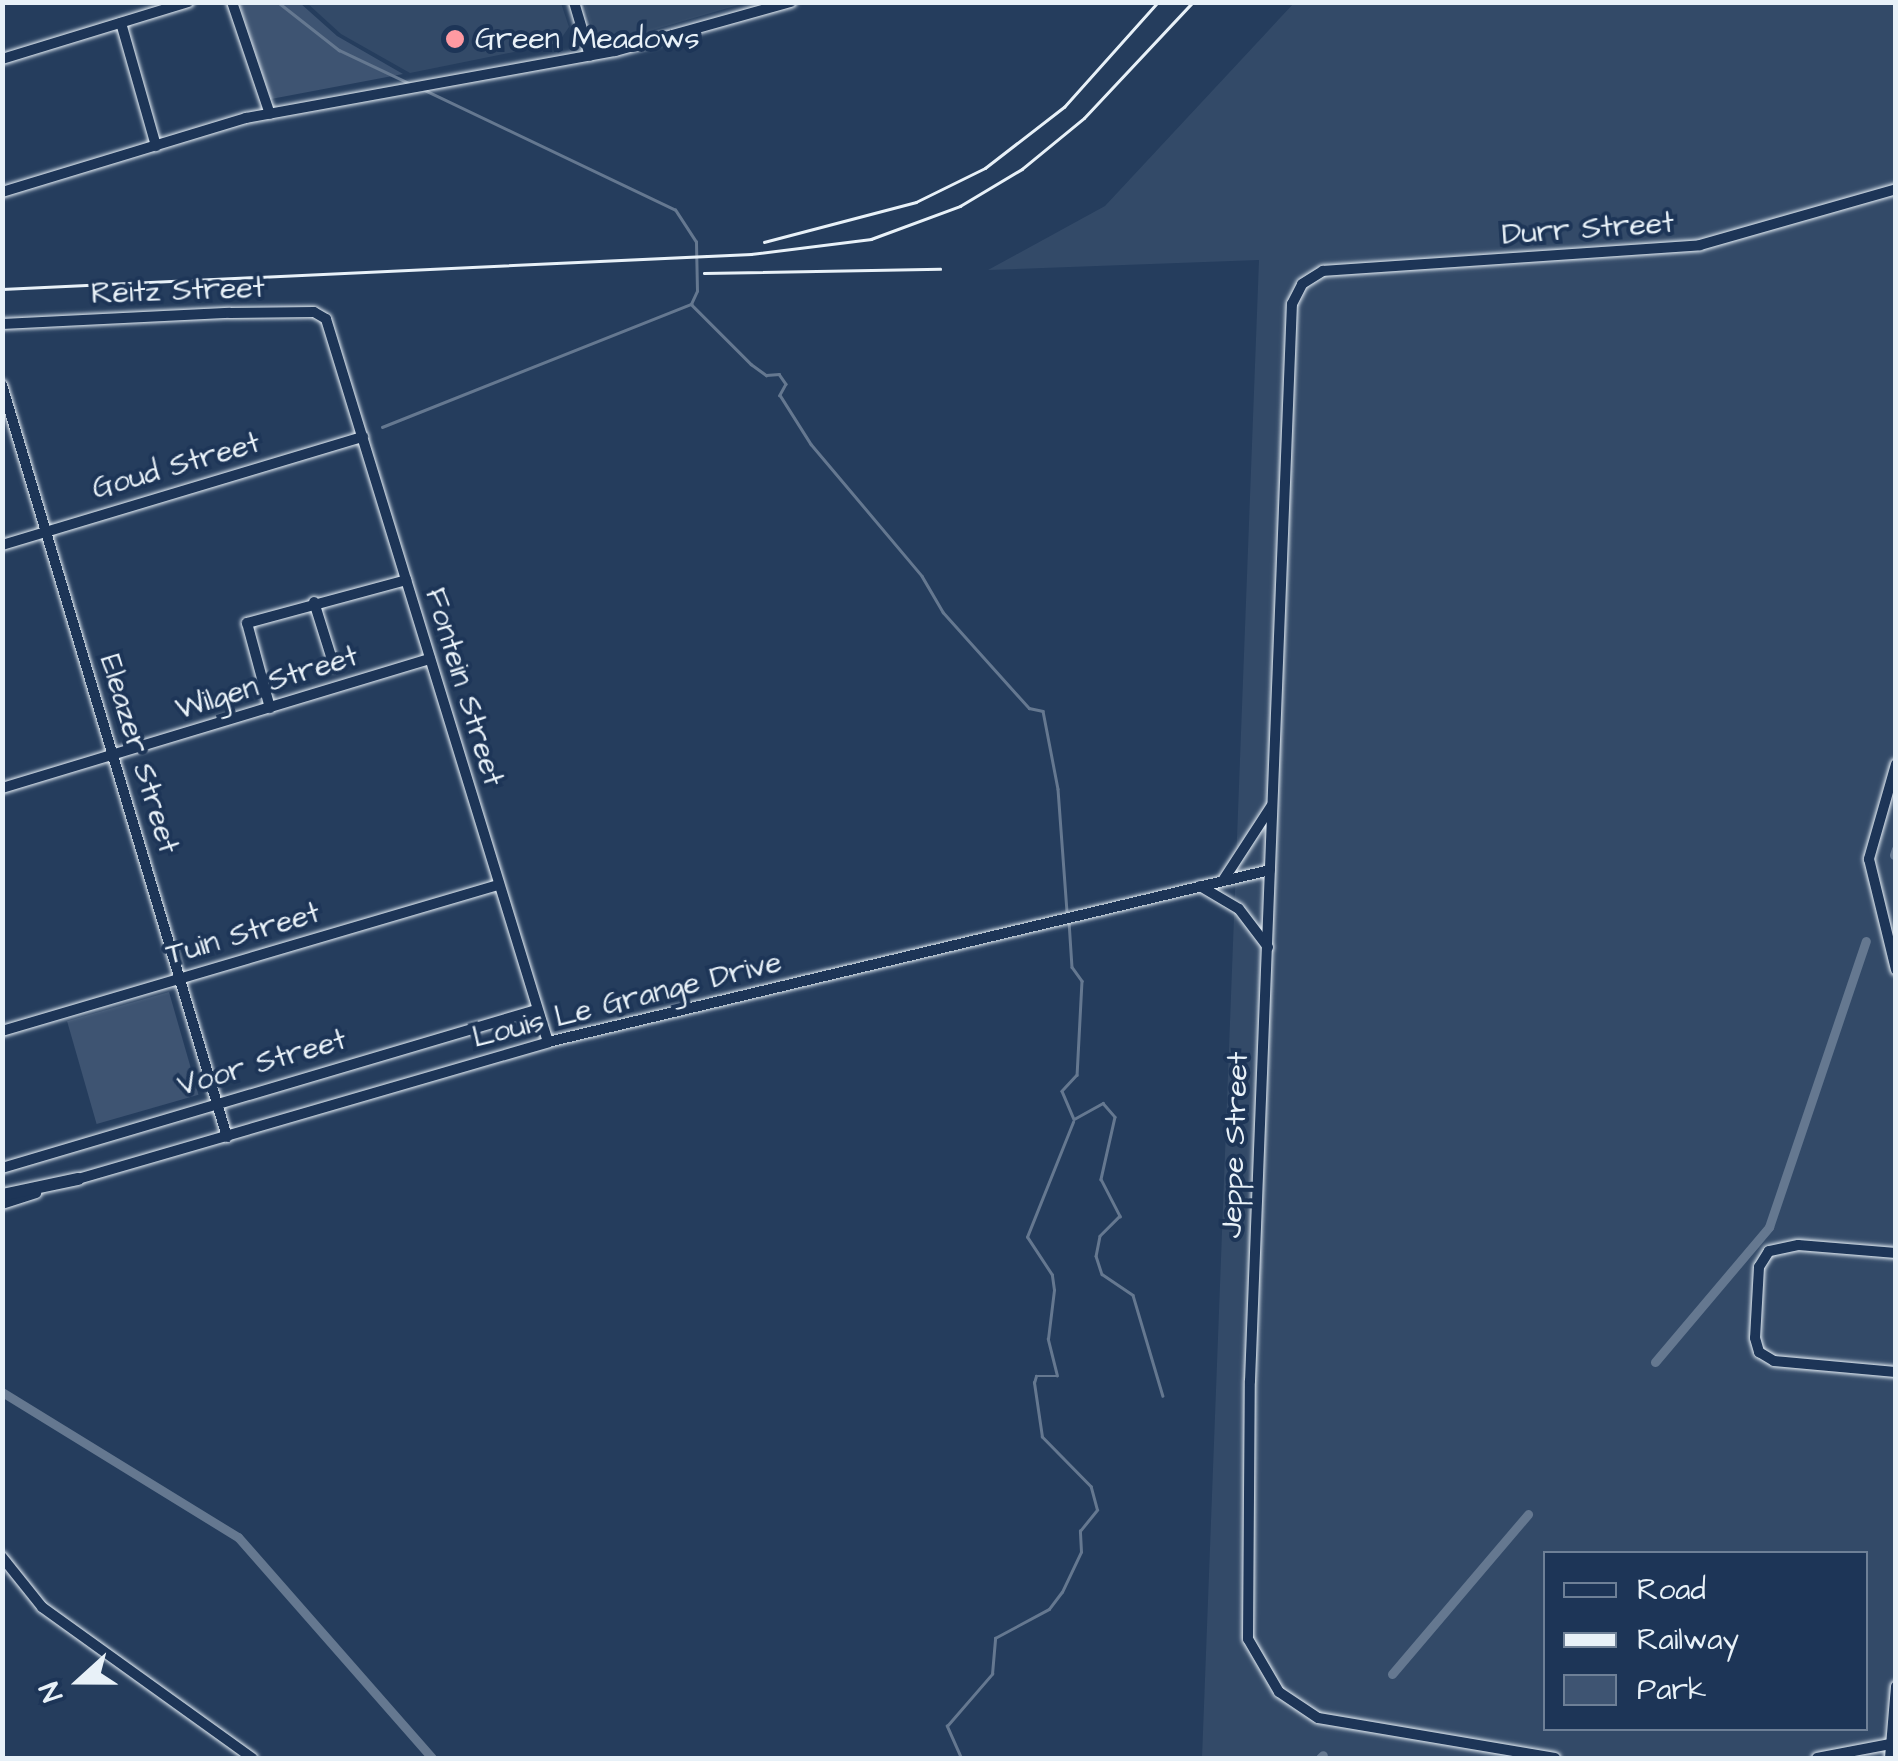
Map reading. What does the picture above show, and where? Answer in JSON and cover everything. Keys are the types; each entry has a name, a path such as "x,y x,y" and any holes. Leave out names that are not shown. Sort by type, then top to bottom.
{"main road":[{"path":"2,1194 78,1179"}],"street":[{"path":"2,59 188,2"},
{"path":"232,2 270,114"},
{"path":"574,2 590,56"},
{"path":"2,192 270,114 590,56 791,2"},
{"path":"120,23 156,146"},
{"name":"Durr Street","path":"1292,304 1302,284 1322,271 1700,245 1896,189"},
{"name":"Jeppe Street","path":"1292,304 1250,1381 1248,1639 1280,1692 1318,1718 1555,1758"},
{"name":"Reitz Street","path":"2,324 314,312 326,318 336,345"},
{"name":"Fontein Street","path":"336,345 548,1042"},
{"name":"Eleazer Street","path":"2,385 227,1137"},
{"name":"Goud Street","path":"2,545 363,436"},
{"path":"270,708 247,623 406,580"},
{"path":"314,602 334,666"},
{"name":"Wilgen Street","path":"2,788 430,659"},
{"path":"1896,764 1870,859 1896,970"},
{"path":"1223,880 1272,804"},
{"name":"Louis Le Grange Drive","path":"2,1204 548,1042 1270,870"},
{"name":"Tuin Street","path":"2,1031 498,885"},
{"path":"1199,885 1239,909 1268,948"},
{"name":"Voor Street","path":"2,1168 536,1010"},
{"path":"1896,1253 1786,1245 1768,1251 1759,1266 1755,1338 1759,1352 1774,1361 1896,1372"},
{"path":"2,1556 42,1608 252,1758"},
{"path":"1890,1758 1896,1686"},
{"path":"1817,1758 1893,1743"},
{"path":"230,1758 237,1748"},
{"path":"1850,1752 1867,1758"}],"shaded area":[{"path":"584,2 745,3 605,44 595,38"},
{"name":"Green Meadows","path":"307,3 561,3 569,27 558,43 410,73 341,34"},
{"path":"1294,3 1895,3 1895,1758 1202,1758 1259,260 988,270 1105,206"}],"green space":[{"path":"239,3 300,3 337,36 403,74 271,99"},
{"path":"169,992 198,1095 97,1124 67,1021"}],"waterway":[{"path":"278,2 339,50 411,84"},
{"path":"382,427 691,304 697,291 696,242 675,210 423,90"},
{"path":"691,304 751,364 766,375 779,374 786,384 780,395 811,444 922,576 943,612 1029,708 1043,711 1058,789 1067,913"},
{"path":"1894,855 1896,849"},
{"path":"1069,921 1072,967 1082,981 1077,1075 1062,1091 1074,1119 1103,1103 1115,1117 1101,1179 1120,1216 1100,1236 1096,1256 1102,1274 1133,1295 1163,1396"},
{"path":"1655,1362 1769,1227 1866,941"},
{"path":"961,1758 947,1726 992,1674 995,1638 1049,1609 1062,1592 1081,1552 1080,1531 1097,1510 1091,1487 1042,1437 1034,1383 1036,1376 1057,1376 1048,1339 1054,1290 1052,1275 1027,1237 1073,1122"},
{"path":"2,1392 238,1537 432,1758"},
{"path":"1392,1674 1528,1514"},
{"path":"1320,1758 1323,1755"}],"railway":[{"path":"764,242 916,202 985,168 1064,107 1158,2"},
{"path":"2,289 751,254 871,239 960,206 1022,169 1084,118 1193,2"},
{"path":"704,273 940,269"}],"place":[{"name":"Green Meadows","path":"455,39"}]}
